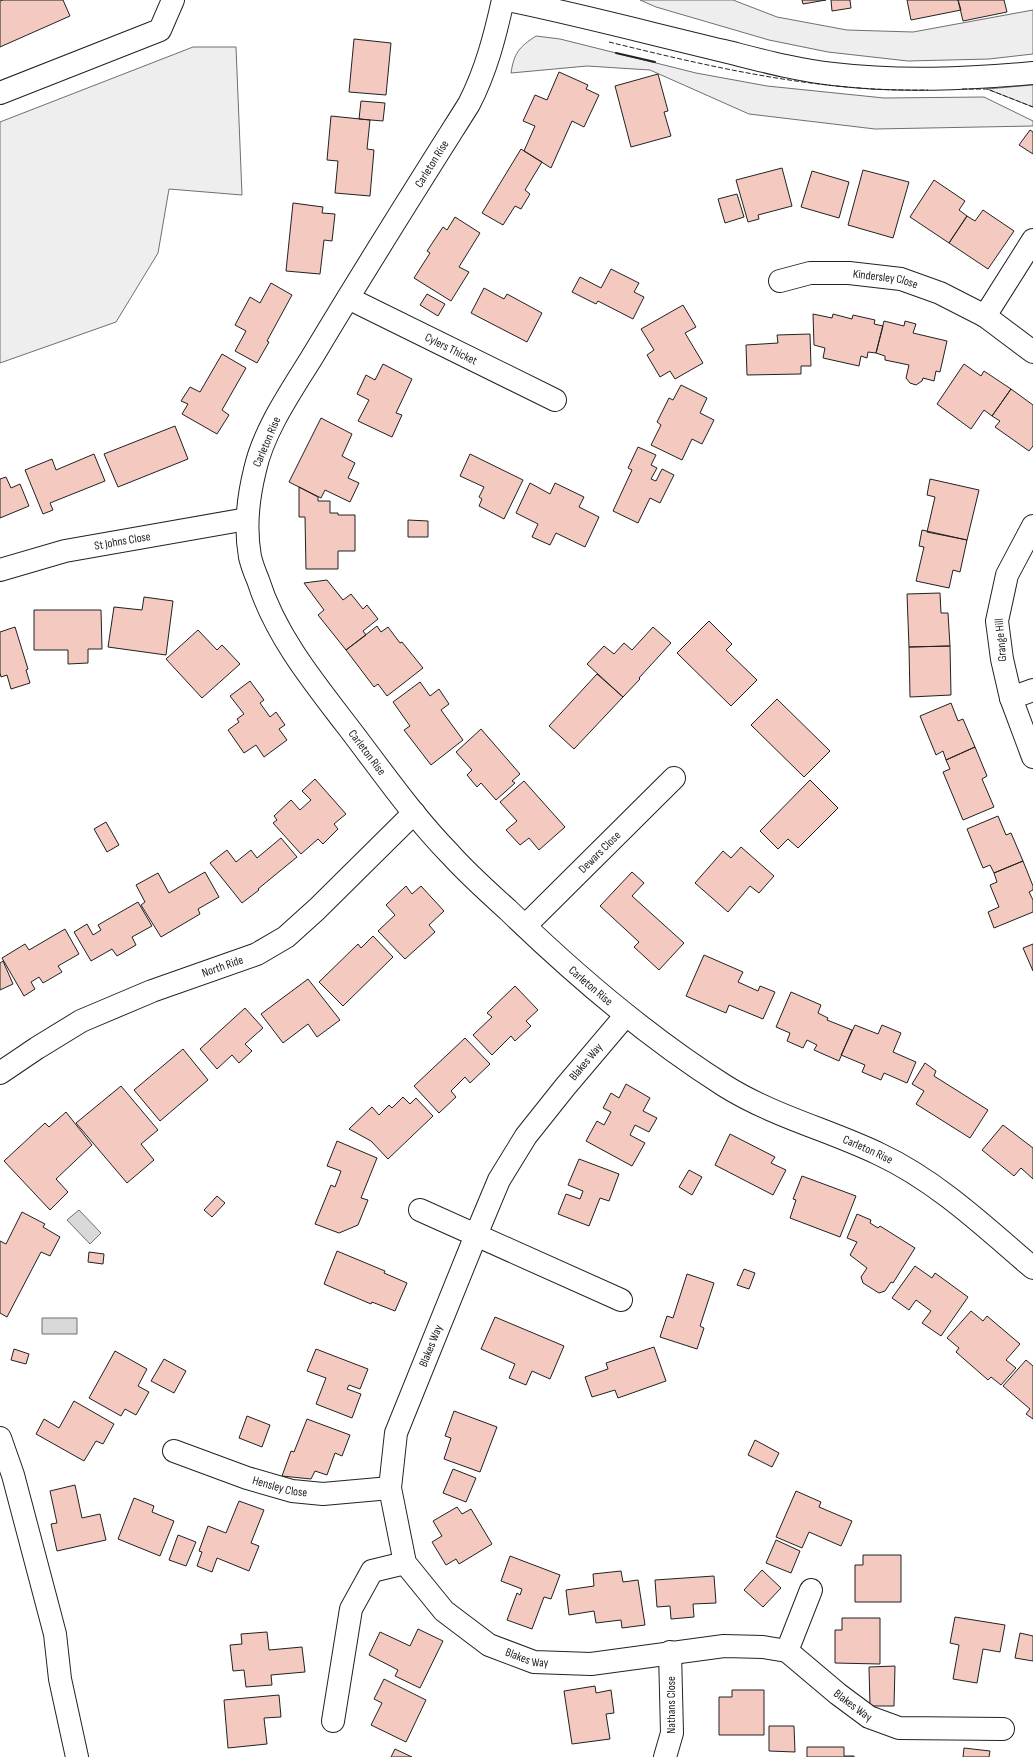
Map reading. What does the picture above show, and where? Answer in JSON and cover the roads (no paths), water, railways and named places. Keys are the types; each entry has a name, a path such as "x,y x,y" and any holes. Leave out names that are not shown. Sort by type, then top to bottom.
{"street":[{"path":"0,93 160,30 173,0"},
{"name":"Carleton Rise","path":"503,0 493,43 480,84 277,416 264,444 255,467 247,519 250,558 264,600 287,644 321,692 414,813 449,854 587,984 686,1060 729,1088 762,1106 879,1154 908,1169 966,1210 1033,1268"},
{"path":"508,0 530,2 770,62 833,74 908,79 955,79 1033,73"},
{"path":"985,316 1033,240"},
{"name":"Kindersley Close","path":"780,281 810,273 849,273 901,279 940,293 985,316 1033,352"},
{"name":"Cylers Thicket","path":"348,298 555,400"},
{"name":"St Johns Close","path":"0,570 65,551 247,519"},
{"name":"Grange Hill","path":"1033,526 1007,575 997,621 1002,659 1010,698 1033,757"},
{"path":"1010,698 1033,690"},
{"name":"Dewars Close","path":"525,926 674,778"},
{"name":"North Ride","path":"0,1073 81,1021 152,991 257,954 286,937 317,909 414,813"},
{"name":"Blakes Way","path":"626,1015 526,1136 499,1180 396,1433 390,1488 405,1563 444,1611 489,1645 534,1662 591,1664 670,1652 724,1646 763,1647 787,1651 838,1694 869,1717 899,1728 1003,1729"},
{"path":"420,1210 621,1300"},
{"path":"0,1438 13,1475 55,1634 60,1679 77,1757"},
{"name":"Hensley Close","path":"174,1451 247,1478 292,1491 323,1494 390,1488"},
{"path":"333,1721 351,1609 372,1571 405,1563"},
{"path":"787,1651 812,1590"},
{"name":"Nathans Close","path":"665,1757 672,1733 670,1652"}]}
